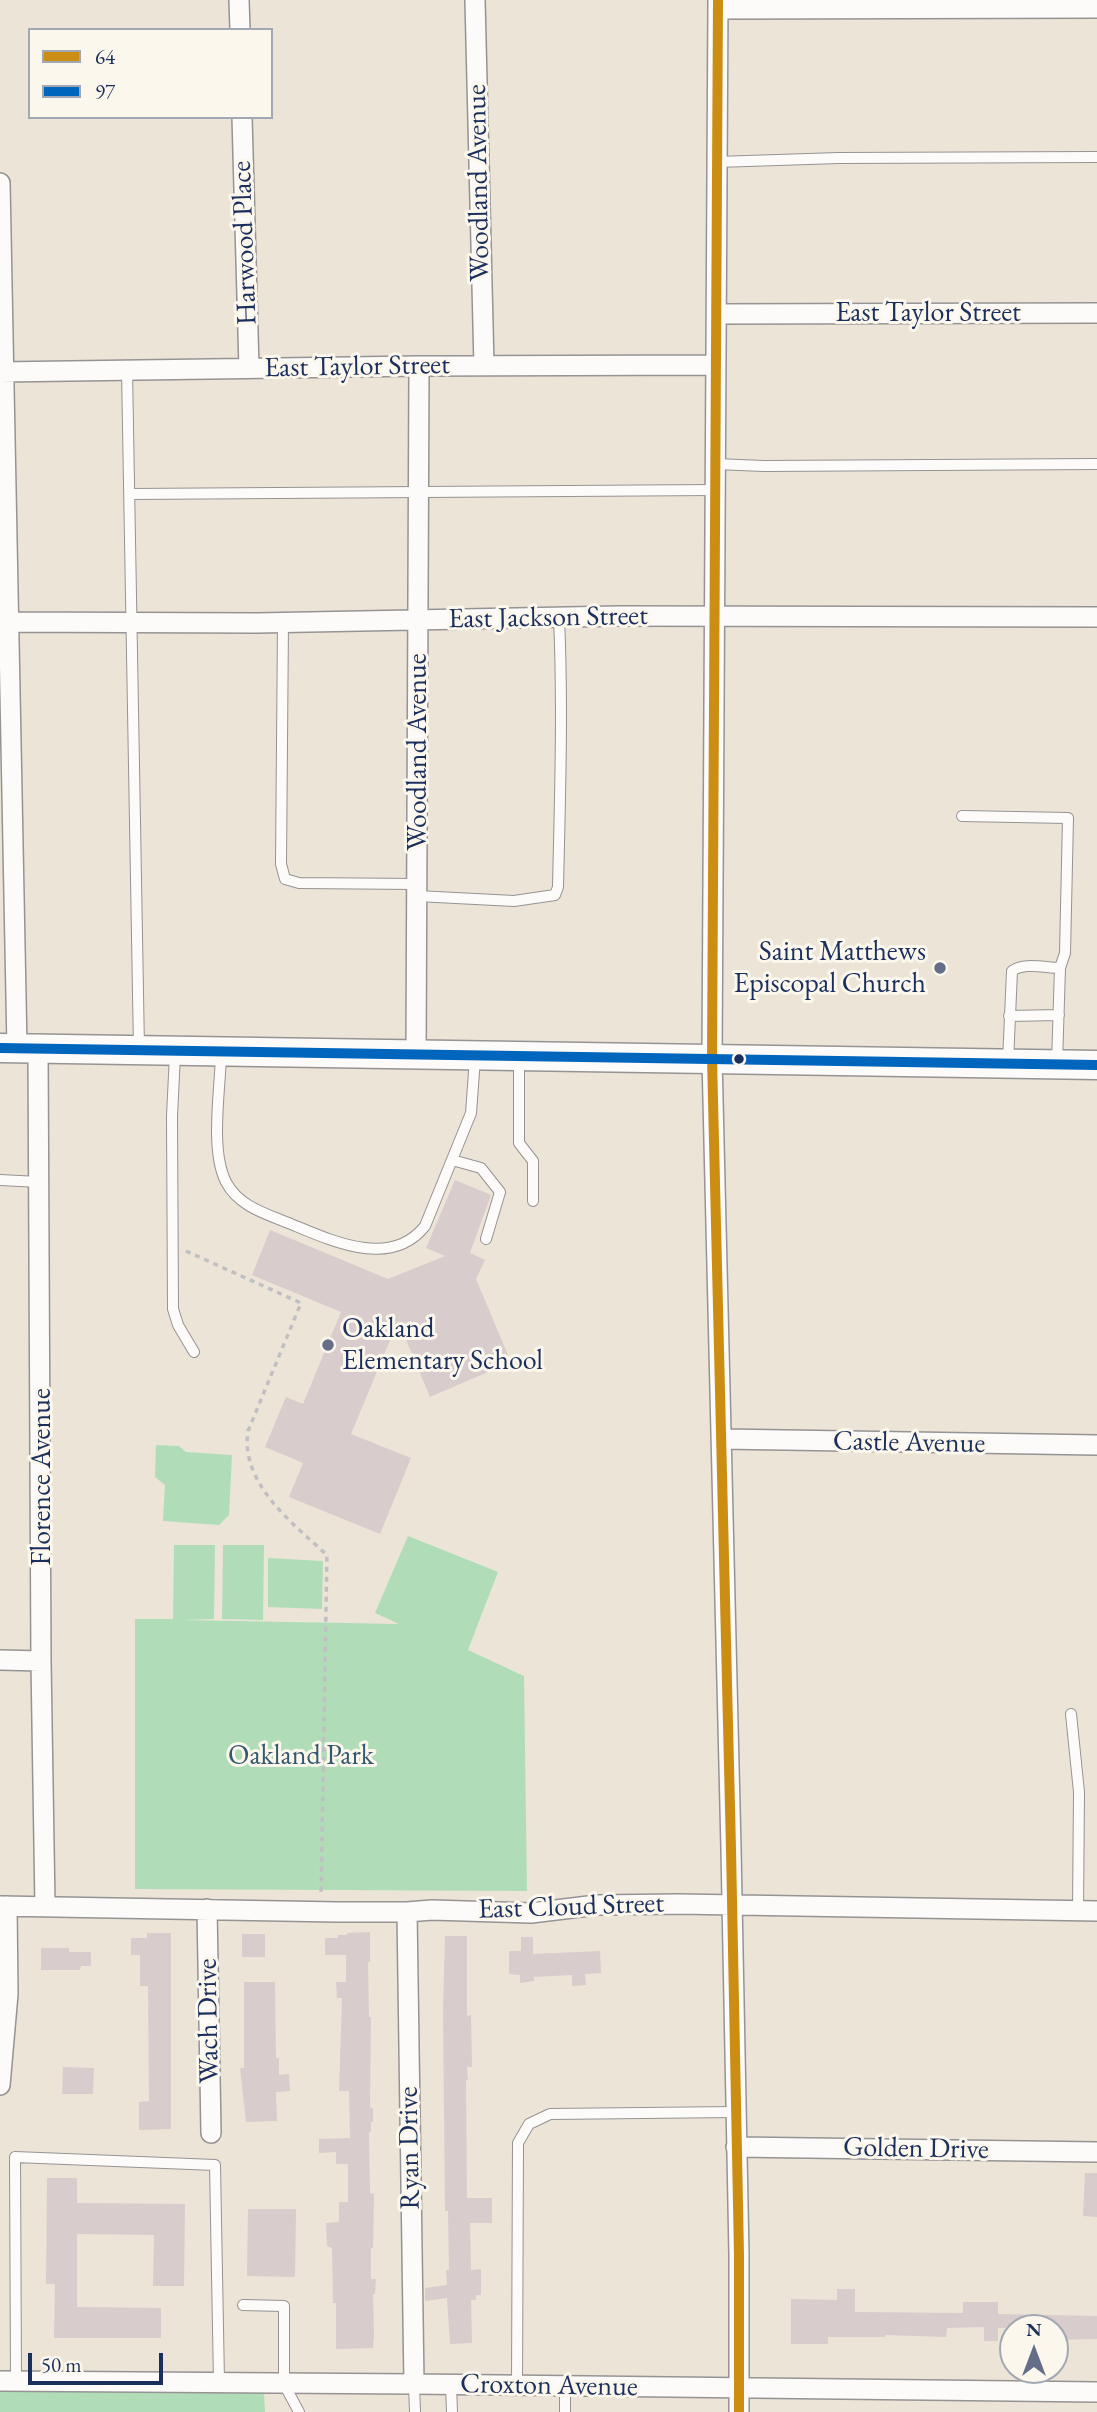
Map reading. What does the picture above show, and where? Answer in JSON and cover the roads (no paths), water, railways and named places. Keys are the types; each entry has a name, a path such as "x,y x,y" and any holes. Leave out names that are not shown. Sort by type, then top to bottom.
{"main road":[{"path":"18,1048 1097,1065"}],"street":[{"path":"239,0 240,28"},
{"name":"Woodland Avenue","path":"475,0 484,366"},
{"path":"739,2412 732,1906 712,1058 718,4 1097,8"},
{"name":"Harwood Place","path":"242,119 249,368"},
{"name":"Florence Avenue","path":"0,183 4,622 18,1048 39,1182 45,1907"},
{"name":"East Taylor Street","path":"717,314 1097,313"},
{"name":"East Taylor Street","path":"3,372 715,365"},
{"name":"Woodland Avenue","path":"416,1054 419,366"},
{"name":"East Jackson Street","path":"4,622 1097,617"},
{"name":"Castle Avenue","path":"722,1439 1097,1446"},
{"path":"0,1660 41,1661"},
{"name":"East Cloud Street","path":"4,1906 531,1913 597,1905 1088,1911"},
{"path":"0,2085 8,1994 4,1906"},
{"name":"Wach Drive","path":"206,1909 211,2133"},
{"name":"Ryan Drive","path":"407,1912 414,2384"},
{"name":"Golden Drive","path":"736,2147 1097,2152"},
{"name":"Croxton Avenue","path":"8,2381 1097,2392"}],"lane":[{"path":"716,162 839,158 1097,157"},
{"path":"127,370 139,1050"},
{"path":"715,464 764,467 1097,464"},
{"path":"131,494 714,490"},
{"path":"283,622 281,864 285,879 299,883 417,890 514,901 555,895 558,887 561,659 559,618"},
{"path":"962,816 1068,818 1065,953 1060,968 1057,1064"},
{"path":"1008,1063 1012,971 1016,967 1060,968"},
{"path":"1009,1016 1059,1015"},
{"path":"175,1050 172,1116 173,1309 178,1325 194,1352"},
{"path":"220,1051 218,1160 229,1189 244,1204 329,1240 354,1247 380,1248 407,1241 425,1226 471,1113 475,1055"},
{"path":"519,1056 519,1143 533,1161 533,1201"},
{"path":"452,1160 481,1168 500,1192 486,1239"},
{"path":"0,1180 39,1182"},
{"path":"1071,1714 1088,1911"},
{"path":"517,2386 518,2143 529,2124 550,2114 735,2112"},
{"path":"8,2381 15,2157 215,2165 219,2382"},
{"path":"243,2305 284,2306 284,2384 299,2412"},
{"path":"414,2384 415,2412"},
{"path":"452,2384 452,2412"},
{"path":"565,2387 565,2412"}],"place":[{"name":"Saint Matthews Episcopal Church","path":"940,968"},
{"name":"Oakland Elementary School","path":"328,1345"}],"park label":[{"name":"Oakland Park","path":"301,1756"}]}
